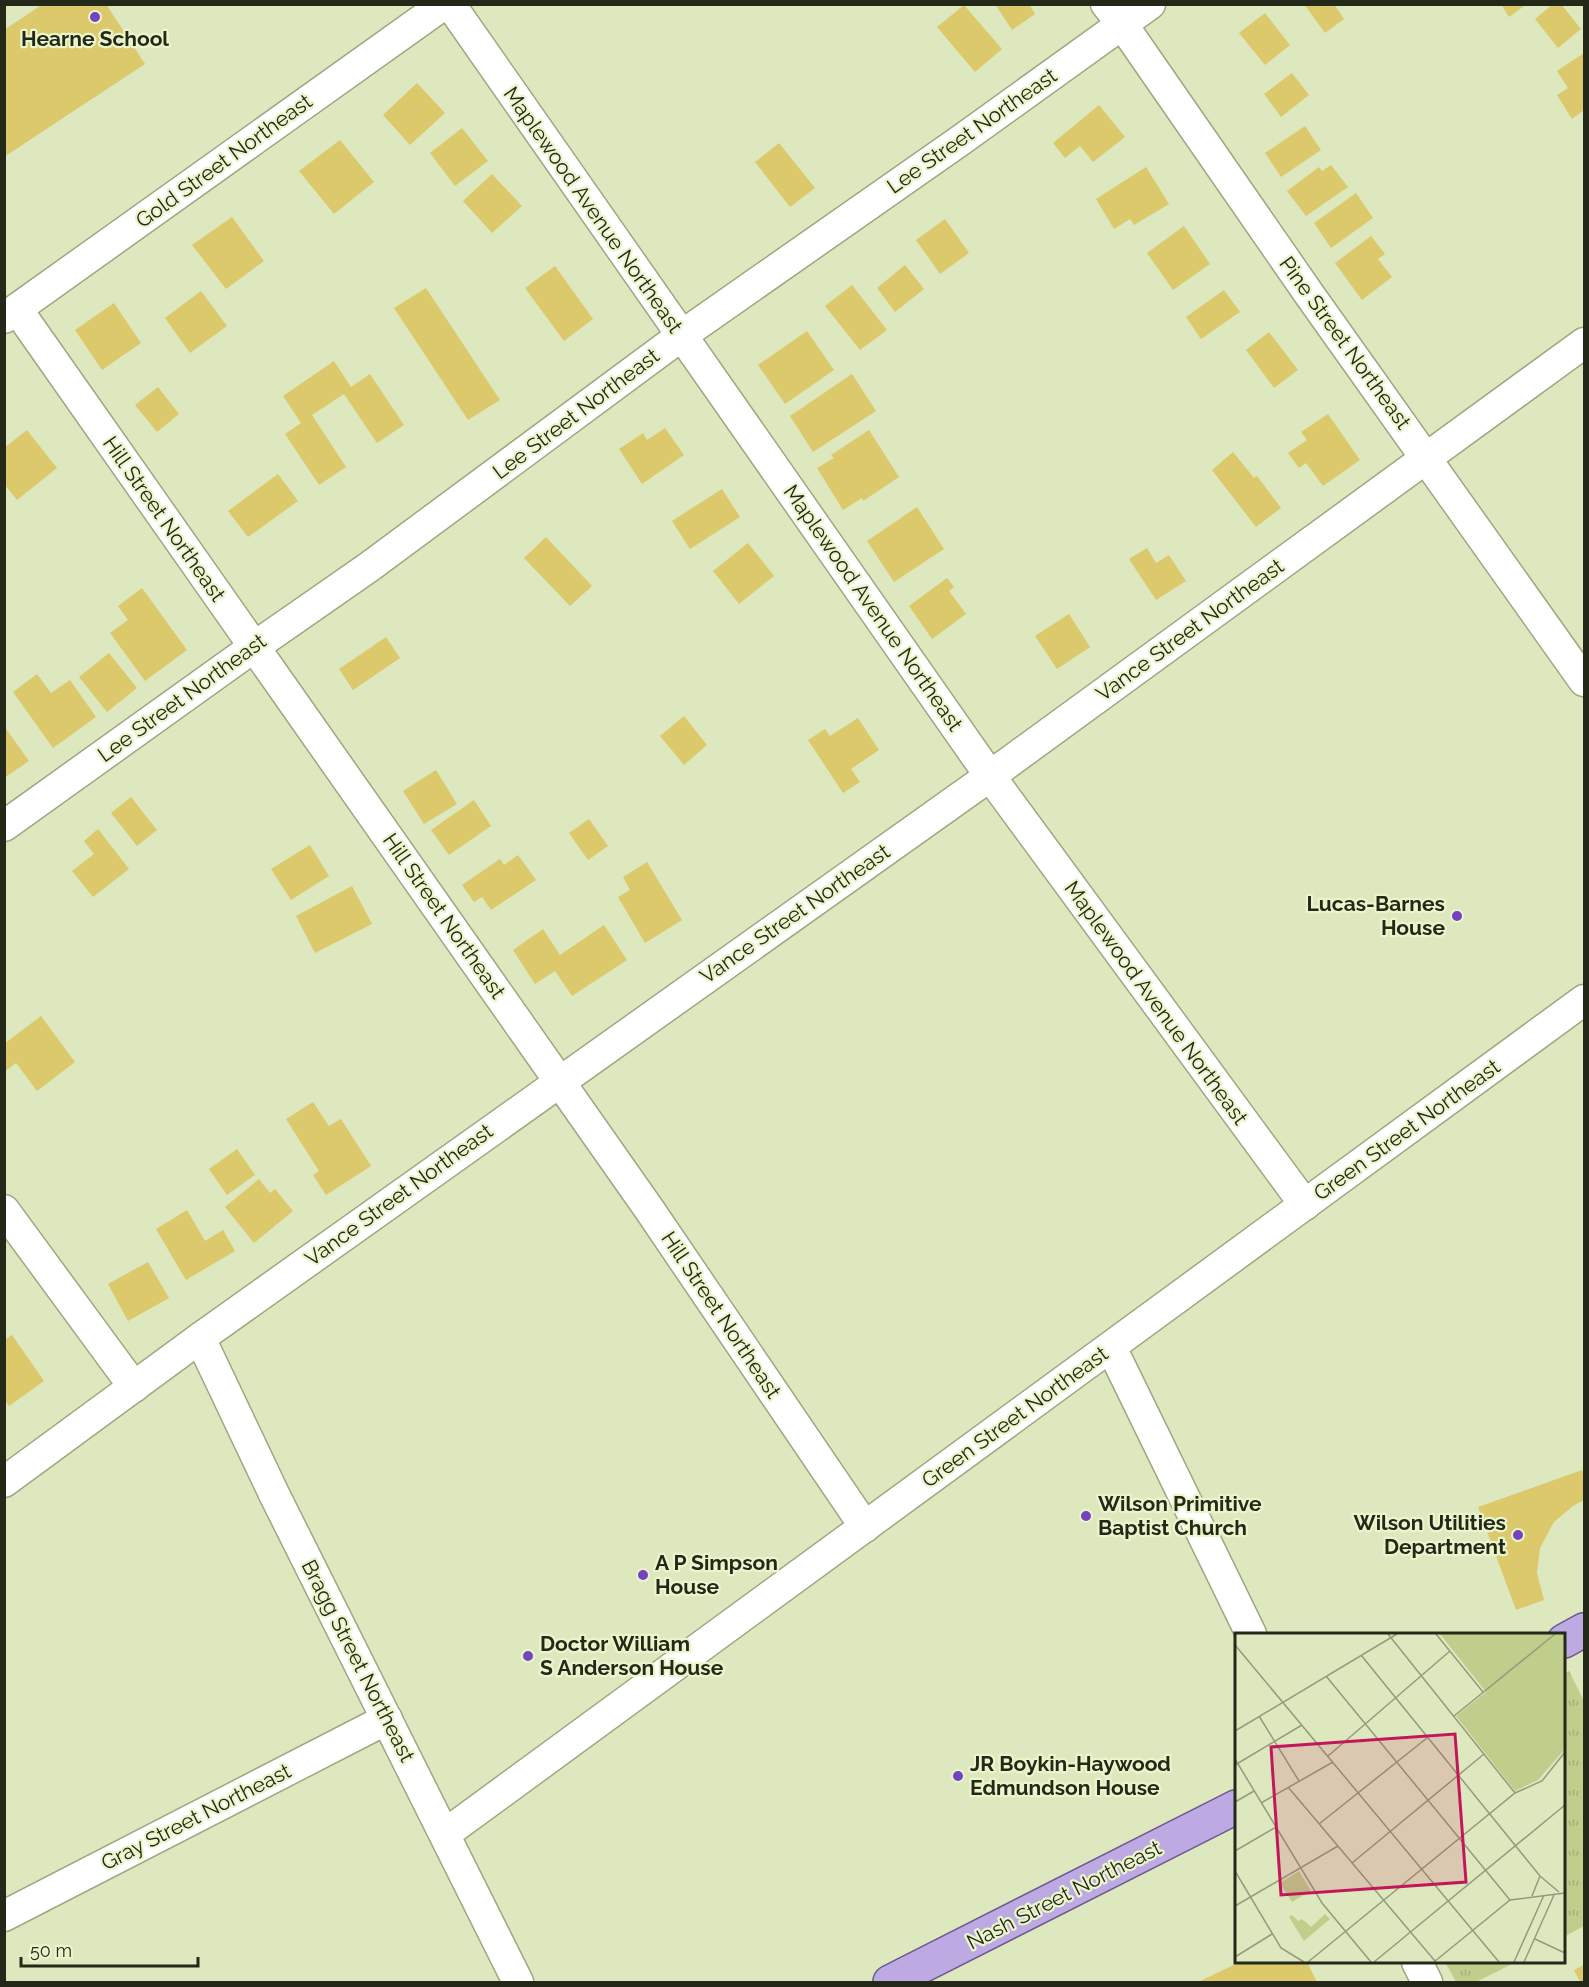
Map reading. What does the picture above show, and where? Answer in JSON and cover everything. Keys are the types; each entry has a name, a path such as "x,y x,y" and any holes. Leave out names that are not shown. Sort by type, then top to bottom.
{"main road":[{"path":"1565,1640 1584,1630"},
{"name":"Nash Street Northeast","path":"890,1983 1235,1807"}],"street":[{"name":"Gold Street Northeast","path":"11,314 444,4"},
{"name":"Maplewood Avenue Northeast","path":"450,4 990,776 1305,1205"},
{"name":"Lee Street Northeast","path":"4,826 369,567 681,336 961,140 1114,14 1150,4"},
{"name":"Pine Street Northeast","path":"1114,14 1309,294 1584,681"},
{"name":"Hill Street Northeast","path":"11,314 254,647 560,1081 865,1527"},
{"name":"Vance Street Northeast","path":"4,1482 200,1338 990,776 1584,343"},
{"name":"Green Street Northeast","path":"445,1834 1584,1000"},
{"path":"4,1210 134,1388"},
{"name":"Bragg Street Northeast","path":"200,1338 269,1484 518,1983"},
{"path":"1111,1347 1250,1633"},
{"name":"Gray Street Northeast","path":"4,1916 387,1719"},
{"path":"1417,1963 1427,1983"}],"green space":[{"path":"1569,1671 1584,1701 1584,1926 1565,1936 1565,1673"},
{"path":"1446,1963 1514,1963 1476,1982 1456,1982"}],"building":[{"path":"43,4 106,4 145,64 4,157 4,30"},
{"path":"995,4 1029,4 1035,14 1012,30"},
{"path":"1304,4 1334,4 1344,19 1325,33"},
{"path":"1501,4 1527,4 1509,17"},
{"path":"1553,4 1561,4 1581,29 1558,48 1535,19"},
{"path":"964,5 1002,49 975,72 937,27"},
{"path":"1265,13 1290,45 1265,65 1239,33"},
{"path":"1584,53 1584,110 1572,119 1557,95 1568,88 1557,71"},
{"path":"1292,73 1309,95 1281,117 1264,94"},
{"path":"417,83 445,113 410,145 383,115"},
{"path":"1099,105 1125,137 1093,162 1080,146 1065,158 1053,143"},
{"path":"1305,126 1321,150 1281,177 1265,153"},
{"path":"462,128 488,161 455,186 430,153"},
{"path":"340,140 374,182 334,214 299,171"},
{"path":"779,143 815,188 790,207 755,162"},
{"path":"1331,165 1348,187 1306,216 1287,191 1319,167 1322,171"},
{"path":"1146,167 1169,204 1134,225 1130,219 1114,229 1096,199"},
{"path":"492,174 522,206 492,233 463,201"},
{"path":"1356,193 1373,218 1331,248 1314,223"},
{"path":"232,217 264,261 226,289 192,245"},
{"path":"945,219 969,253 940,274 916,240"},
{"path":"1184,226 1210,264 1173,290 1147,253"},
{"path":"1371,236 1385,254 1378,259 1392,277 1362,300 1335,263"},
{"path":"905,265 924,289 895,312 877,288"},
{"path":"555,266 593,319 564,341 525,288"},
{"path":"852,285 887,330 860,350 825,306"},
{"path":"426,288 500,400 468,420 394,308"},
{"path":"1224,290 1240,312 1201,339 1186,317"},
{"path":"201,291 227,326 190,353 165,318"},
{"path":"114,303 141,343 102,370 75,330"},
{"path":"807,331 834,370 785,404 758,365"},
{"path":"1269,332 1298,370 1274,388 1246,350"},
{"path":"334,361 351,387 370,374 404,425 377,443 344,394 312,415 346,467 319,485 285,434 301,423 283,396"},
{"path":"852,374 876,411 813,452 790,416"},
{"path":"158,387 179,414 157,432 135,405"},
{"path":"1328,414 1360,460 1323,486 1306,463 1299,468 1288,453 1307,440 1301,432"},
{"path":"665,428 684,455 642,484 619,449 643,433 647,440"},
{"path":"27,430 57,468 17,500 4,484 4,448"},
{"path":"869,430 899,477 863,501 862,498 843,510 817,468 834,458 831,455"},
{"path":"1233,452 1254,478 1257,476 1281,508 1256,527 1212,470"},
{"path":"278,474 298,501 248,537 228,511"},
{"path":"722,489 740,517 690,549 672,521"},
{"path":"917,507 944,549 894,582 867,541"},
{"path":"546,537 592,586 570,606 524,558"},
{"path":"748,543 774,576 739,604 713,571"},
{"path":"1147,548 1156,563 1169,555 1186,581 1156,600 1129,559"},
{"path":"947,578 954,587 949,591 966,614 932,639 909,606"},
{"path":"142,588 187,650 145,681 110,633 128,620 118,606"},
{"path":"1069,614 1090,647 1057,669 1035,636"},
{"path":"386,637 400,658 353,690 339,669"},
{"path":"109,653 137,688 107,712 79,677"},
{"path":"37,674 51,693 70,680 96,717 53,748 13,692"},
{"path":"684,716 707,745 684,765 660,736"},
{"path":"858,718 879,750 851,769 860,782 843,793 808,740 825,729 830,736"},
{"path":"4,726 29,761 4,778"},
{"path":"436,770 457,804 424,824 403,791"},
{"path":"131,797 157,830 137,846 111,813"},
{"path":"474,800 491,826 449,855 431,830"},
{"path":"589,819 608,846 588,860 569,833"},
{"path":"98,829 129,869 93,897 72,871 94,854 84,841"},
{"path":"310,845 329,876 291,900 271,869"},
{"path":"518,855 536,880 491,910 482,897 474,902 462,885 500,859 504,865"},
{"path":"647,862 682,920 645,943 618,897 630,890 623,877"},
{"path":"352,886 372,924 315,953 296,916"},
{"path":"604,925 627,960 572,996 555,971 535,984 513,950 543,929 560,955"},
{"path":"41,1016 75,1062 37,1091 16,1063 4,1072 4,1044"},
{"path":"313,1102 329,1126 341,1119 371,1166 326,1195 313,1175 319,1171 286,1119"},
{"path":"237,1149 255,1175 227,1195 209,1169"},
{"path":"259,1179 270,1193 275,1189 293,1211 254,1243 225,1207"},
{"path":"187,1210 205,1241 223,1230 235,1251 186,1280 156,1229"},
{"path":"148,1262 169,1298 128,1321 108,1284"},
{"path":"12,1335 44,1381 9,1406 4,1399 4,1340"},
{"name":"Wilson Utilities Department","path":"1582,1470 1584,1500 1554,1522 1540,1548 1537,1573 1544,1600 1516,1610 1478,1507"},
{"path":"1238,1963 1308,1963 1317,1982 1198,1982"},
{"path":"1584,1965 1584,1982 1580,1982 1574,1970"}],"place":[{"name":"Hearne School","path":"95,17"},
{"name":"Lucas-Barnes House","path":"1457,916"},
{"name":"Wilson Primitive Baptist Church","path":"1086,1516"},
{"name":"Wilson Utilities Department","path":"1518,1535"},
{"name":"A P Simpson House","path":"643,1575"},
{"name":"Doctor William S Anderson House","path":"528,1656"},
{"name":"JR Boykin-Haywood Edmundson House","path":"958,1776"}]}
